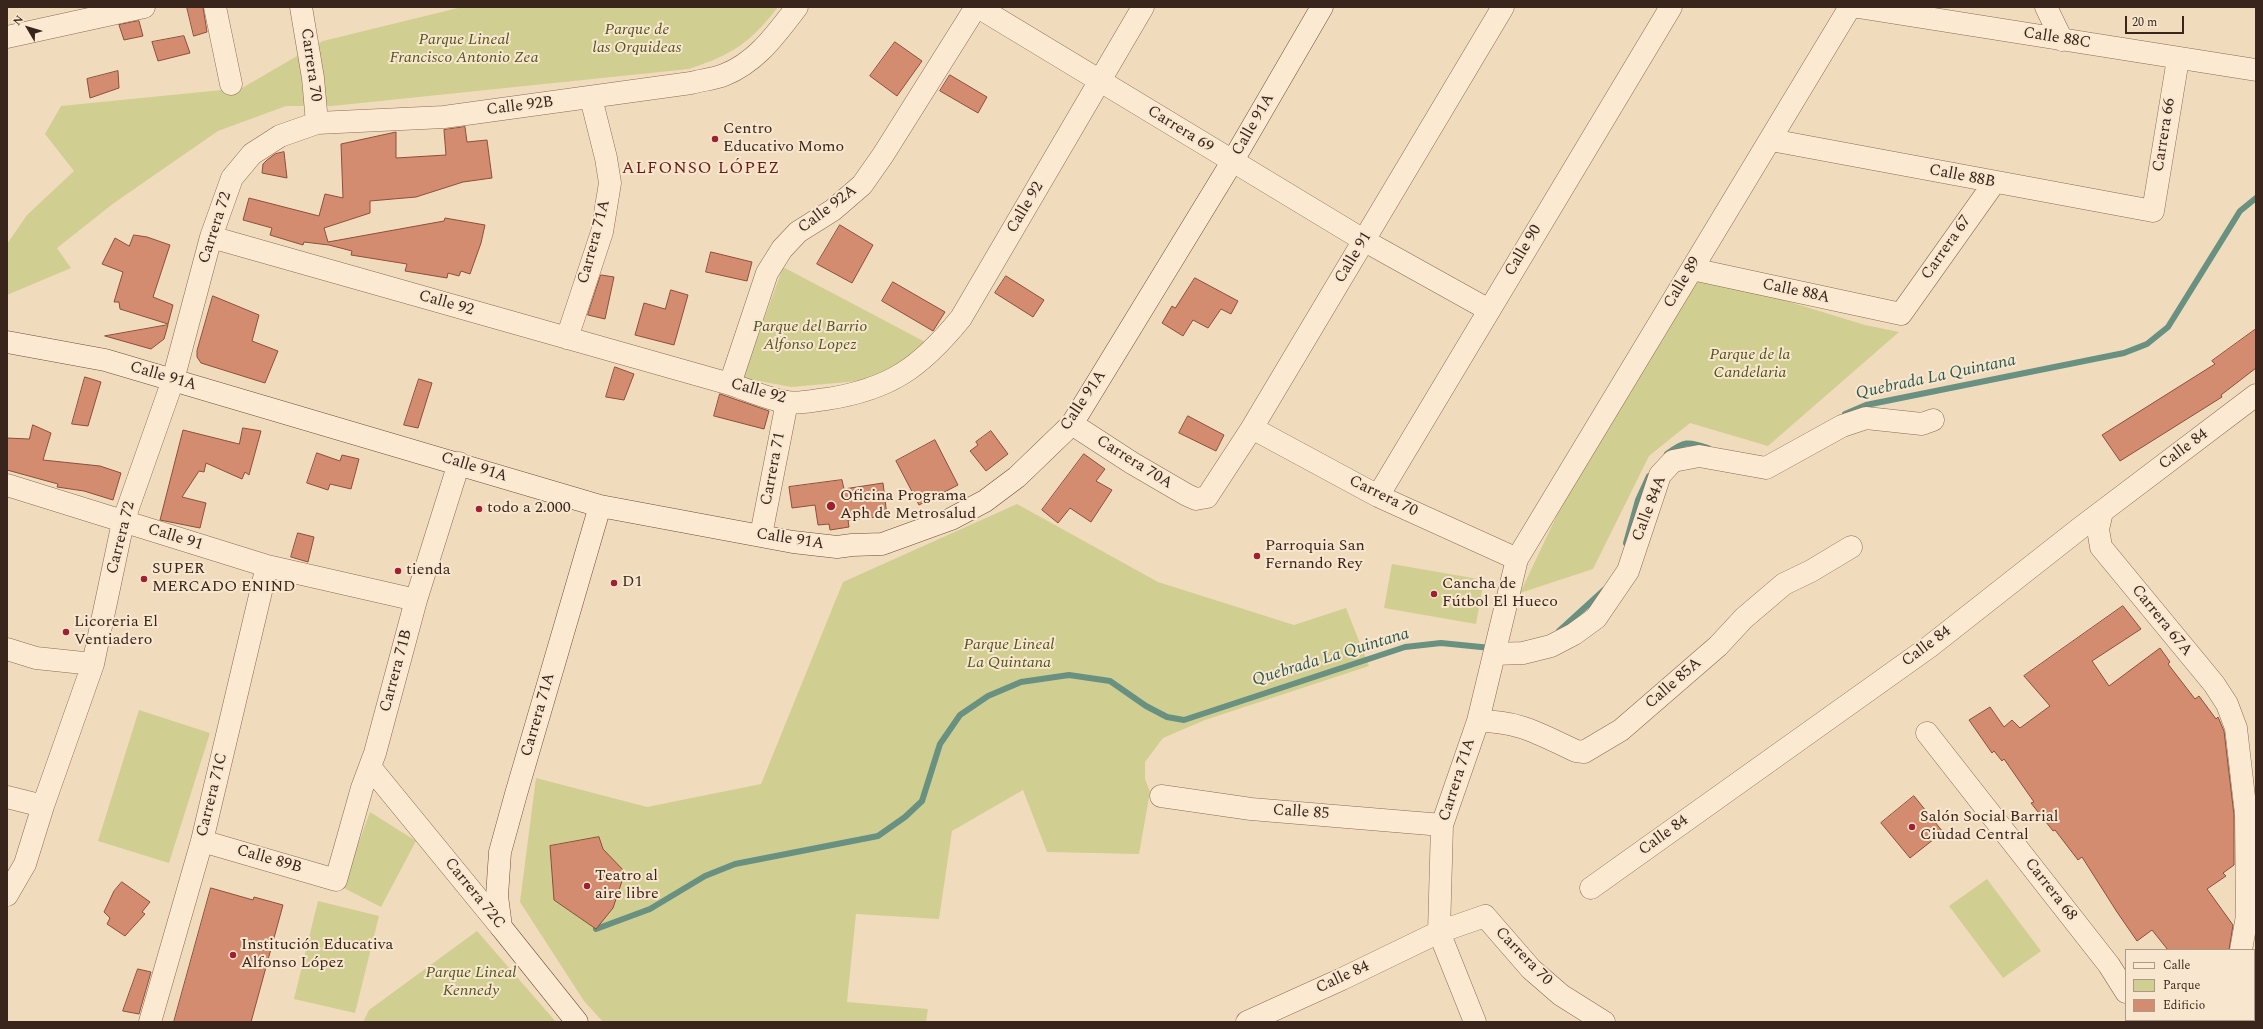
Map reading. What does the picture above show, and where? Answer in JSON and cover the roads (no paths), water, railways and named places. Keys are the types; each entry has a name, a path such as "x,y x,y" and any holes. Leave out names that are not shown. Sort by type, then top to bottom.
{"street":[{"path":"11,36 144,7"},
{"path":"215,7 232,84"},
{"name":"Carrera 70","path":"301,7 313,78 316,113"},
{"name":"Calle 92B","path":"232,178 252,154 316,113 444,116 591,98 691,83 724,75 748,63 770,42 797,7"},
{"name":"Carrera 69","path":"977,7 1365,241 1489,310"},
{"name":"Calle 92A","path":"730,384 767,273 782,249 798,232 833,210 862,185 883,155 977,7"},
{"name":"Calle 92","path":"210,237 730,384 787,402 829,398 869,390 893,381 917,364 941,343 961,318 1143,7"},
{"name":"Calle 91A","path":"7,342 105,360 459,463 600,506 837,547 882,544 951,520 985,501 1017,478 1072,424 1232,162 1322,7"},
{"name":"Calle 91","path":"1196,499 1207,498 1252,428 1365,241 1503,7"},
{"name":"Calle 90","path":"1378,496 1671,7"},
{"name":"Calle 89","path":"1517,559 1850,7"},
{"name":"Calle 88C","path":"1858,7 2178,60 2256,70"},
{"path":"2046,7 2062,40"},
{"name":"Carrera 66","path":"2153,211 2178,60"},
{"name":"Carrera 71A","path":"567,338 602,232 610,182 606,158 591,98"},
{"name":"Calle 88B","path":"1771,140 1994,183 2153,211"},
{"name":"Carrera 72","path":"7,895 25,864 43,806 93,664 123,522 173,380 210,237 232,178"},
{"name":"Carrera 67","path":"1901,314 1994,183"},
{"name":"Calle 88A","path":"1692,269 1901,314"},
{"name":"Calle 84","path":"1591,888 1929,647 2102,512 2256,396"},
{"name":"Carrera 71","path":"761,535 787,402"},
{"name":"Calle 84A","path":"1494,654 1523,653 1551,646 1574,634 1596,618 1628,571 1660,475 1673,461 1699,456 1766,468 1842,426 1866,418 1922,424 1933,420"},
{"name":"Carrera 70A","path":"1072,424 1132,463 1196,499"},
{"name":"Carrera 70","path":"1252,428 1378,496 1517,559"},
{"name":"Carrera 71B","path":"336,880 362,788 370,767 416,600 459,463"},
{"name":"Calle 91","path":"7,485 267,566 416,600"},
{"name":"Carrera 71A","path":"501,927 498,896 500,852 600,506"},
{"name":"Carrera 67A","path":"2102,512 2098,529 2101,547 2214,684 2227,704 2236,728 2246,814 2247,916 2241,949"},
{"name":"Calle 85A","path":"1478,721 1500,721 1522,726 1576,751 1584,752 1621,730 1718,646 1744,618 1784,584 1811,571 1851,547"},
{"name":"Carrera 71A","path":"1475,1022 1439,932 1442,825 1478,721 1517,559"},
{"name":"Carrera 71C","path":"150,1022 202,841 267,566"},
{"path":"7,649 36,658 93,664"},
{"name":"Carrera 68","path":"1927,733 2109,965 2125,990"},
{"name":"Carrera 72C","path":"370,767 577,1022"},
{"name":"Calle 85","path":"1161,796 1251,809 1442,825"},
{"path":"7,797 43,806"},
{"name":"Calle 89B","path":"202,841 336,880"},
{"name":"Carrera 70","path":"1439,932 1485,916 1531,969 1562,994 1604,1022"},
{"name":"Calle 84","path":"1247,1022 1342,979 1439,932"}],"waterway":[{"name":"Quebrada La Quintana","path":"1845,414 1866,405 2124,353 2147,344 2168,327 2240,211 2256,198"},
{"name":"Quebrada La Quintana","path":"1667,454 1682,445 1691,443 1708,448"},
{"name":"Quebrada La Quintana","path":"1626,543 1638,500 1649,476"},
{"name":"Quebrada La Quintana","path":"1559,631 1604,590"},
{"name":"Quebrada La Quintana","path":"596,929 650,909 705,876 735,864 878,836 905,817 922,801 940,744 960,715 988,696 1021,682 1069,675 1110,681 1146,706 1167,717 1184,720 1405,647 1441,643 1491,648"}],"place":[{"name":"Centro Educativo Momo","path":"715,139"},
{"name":"Oficina Programa Aph de Metrosalud","path":"831,506"},
{"name":"todo a 2.000","path":"479,509"},
{"name":"Parroquia San Fernando Rey","path":"1257,556"},
{"name":"tienda","path":"398,571"},
{"name":"SUPER MERCADO ENIND","path":"144,579"},
{"name":"D1","path":"614,583"},
{"name":"Cancha de Fútbol El Hueco","path":"1434,594"},
{"name":"Licoreria El Ventiadero","path":"66,632"},
{"name":"Salón Social Barrial Ciudad Central","path":"1912,827"},
{"name":"Teatro al aire libre","path":"587,886"},
{"name":"Institución Educativa Alfonso López","path":"233,955"}],"district":[{"name":"ALFONSO LÓPEZ","path":"701,170"}],"park label":[{"name":"Parque de las Orquideas","path":"637,40"},
{"name":"Parque Lineal Francisco Antonio Zea","path":"464,50"},
{"name":"Parque del Barrio Alfonso Lopez","path":"810,337"},
{"name":"Parque de la Candelaria","path":"1750,365"},
{"name":"Parque Lineal La Quintana","path":"1009,655"},
{"name":"Parque Lineal Kennedy","path":"471,983"}]}
